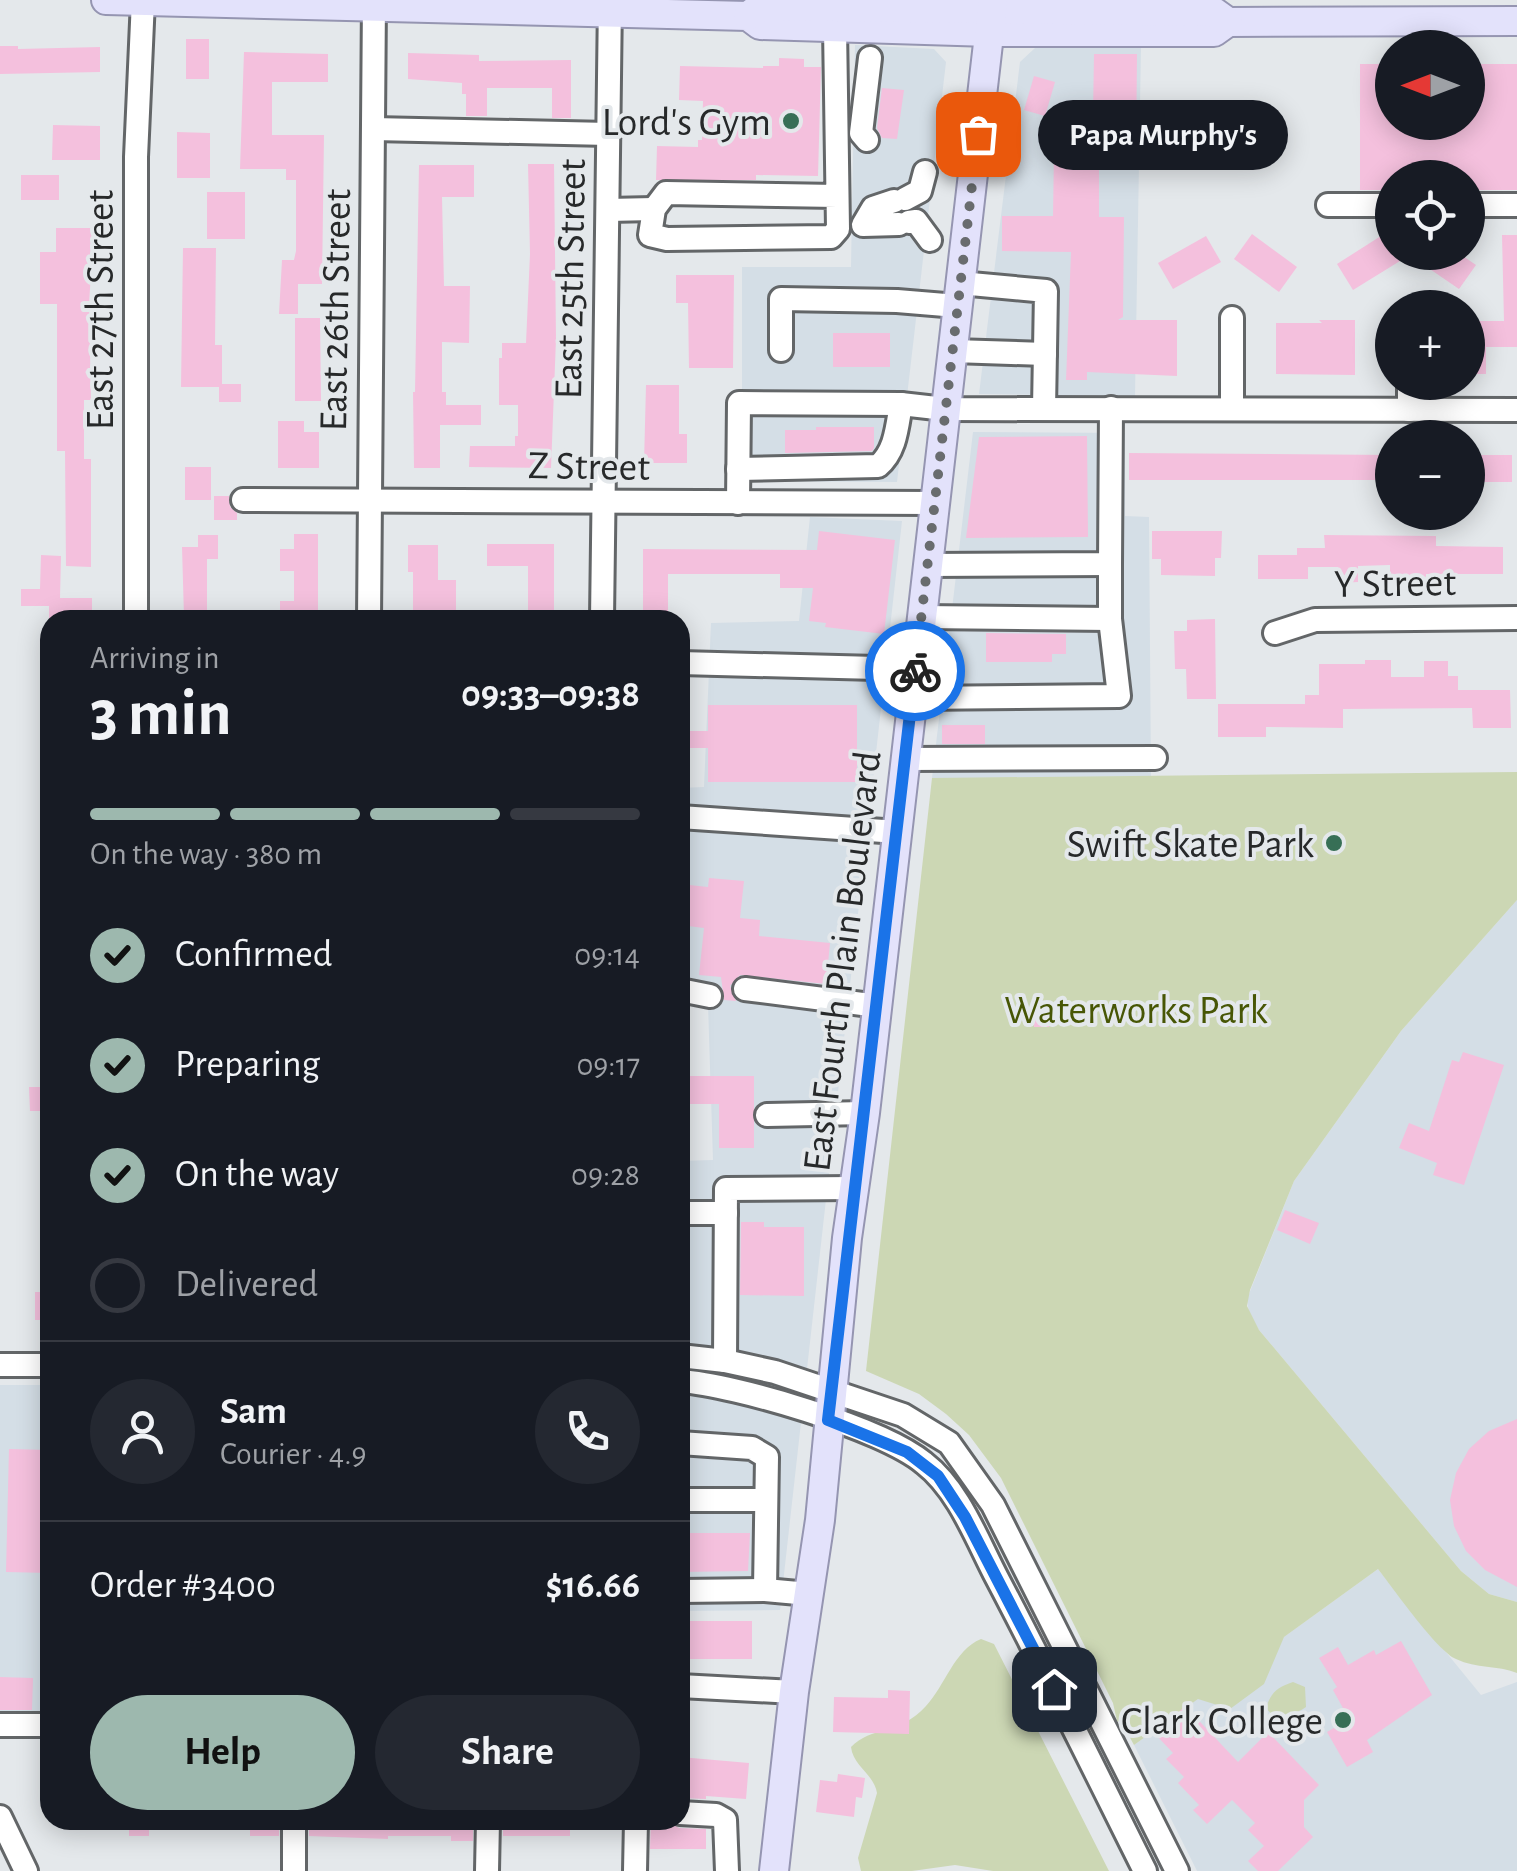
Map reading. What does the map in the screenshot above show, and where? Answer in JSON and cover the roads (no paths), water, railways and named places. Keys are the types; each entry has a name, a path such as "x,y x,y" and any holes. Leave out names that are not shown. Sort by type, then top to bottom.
{"main road":[{"path":"106,0 610,6 748,16 760,25 836,27 992,14"},
{"path":"748,16 760,6 992,14 1214,12 1228,22 1517,20"},
{"name":"East Fourth Plain Boulevard","path":"774,1871 794,1692 820,1520 854,1188 992,14"}],"street":[{"name":"East 27th Street","path":"136,610 136,157 143,0"},
{"name":"East 26th Street","path":"369,610 374,4"},
{"name":"East 25th Street","path":"602,610 610,6"},
{"path":"836,27 838,229 831,237 667,239 650,234 654,209 666,193 837,196"},
{"path":"867,140 861,133 870,58"},
{"path":"373,128 609,134"},
{"path":"909,215 926,172"},
{"path":"1485,205 1517,204"},
{"path":"1328,205 1375,205"},
{"path":"608,210 654,209"},
{"path":"780,350 780,299 897,301 1046,290 1044,408"},
{"path":"1232,318 1232,408"},
{"path":"953,351 1045,354"},
{"path":"1409,400 1409,410"},
{"path":"738,504 739,403 901,404 945,409 1517,410"},
{"path":"738,469 878,466 894,444 901,404"},
{"path":"913,698 1118,696 1110,620 1111,408"},
{"path":"861,468 862,503"},
{"name":"Z Street","path":"244,500 934,503"},
{"path":"928,565 1110,564"},
{"path":"922,617 1110,620"},
{"name":"Y Street","path":"1275,633 1315,620 1517,618"},
{"path":"690,663 915,669"},
{"path":"906,759 1154,758"},
{"path":"690,818 898,832"},
{"path":"745,989 878,1006"},
{"path":"690,992 710,996"},
{"path":"767,1114 865,1113"},
{"path":"725,1361 726,1190 854,1188"},
{"path":"726,1310 733,1296 733,1227 740,1190"},
{"path":"690,1213 726,1213"},
{"path":"690,1357 774,1372 831,1390 918,1422 949,1443 992,1505 1177,1871"},
{"path":"0,1365 40,1365"},
{"path":"690,1383 739,1391 828,1420 907,1452 938,1476 965,1517 1145,1871"},
{"path":"690,1444 752,1448 767,1457 765,1590"},
{"path":"690,1500 766,1500"},
{"path":"690,1577 743,1578 765,1590"},
{"path":"690,1592 765,1590 809,1594"},
{"path":"690,1687 794,1692"},
{"path":"0,1726 40,1725"},
{"path":"690,1814 716,1815 725,1820 727,1871"},
{"path":"0,1817 26,1871"},
{"path":"294,1830 294,1871"},
{"path":"487,1871 488,1830"},
{"path":"635,1871 636,1830"}],"place":[{"name":"Lord's Gym","path":"791,121"},
{"name":"Papa Murphy's","path":"978,134"},
{"name":"Swift Skate Park","path":"1334,843"},
{"name":"Clark College","path":"1343,1720"}],"park label":[{"name":"Waterworks Park","path":"1136,1009"}]}
